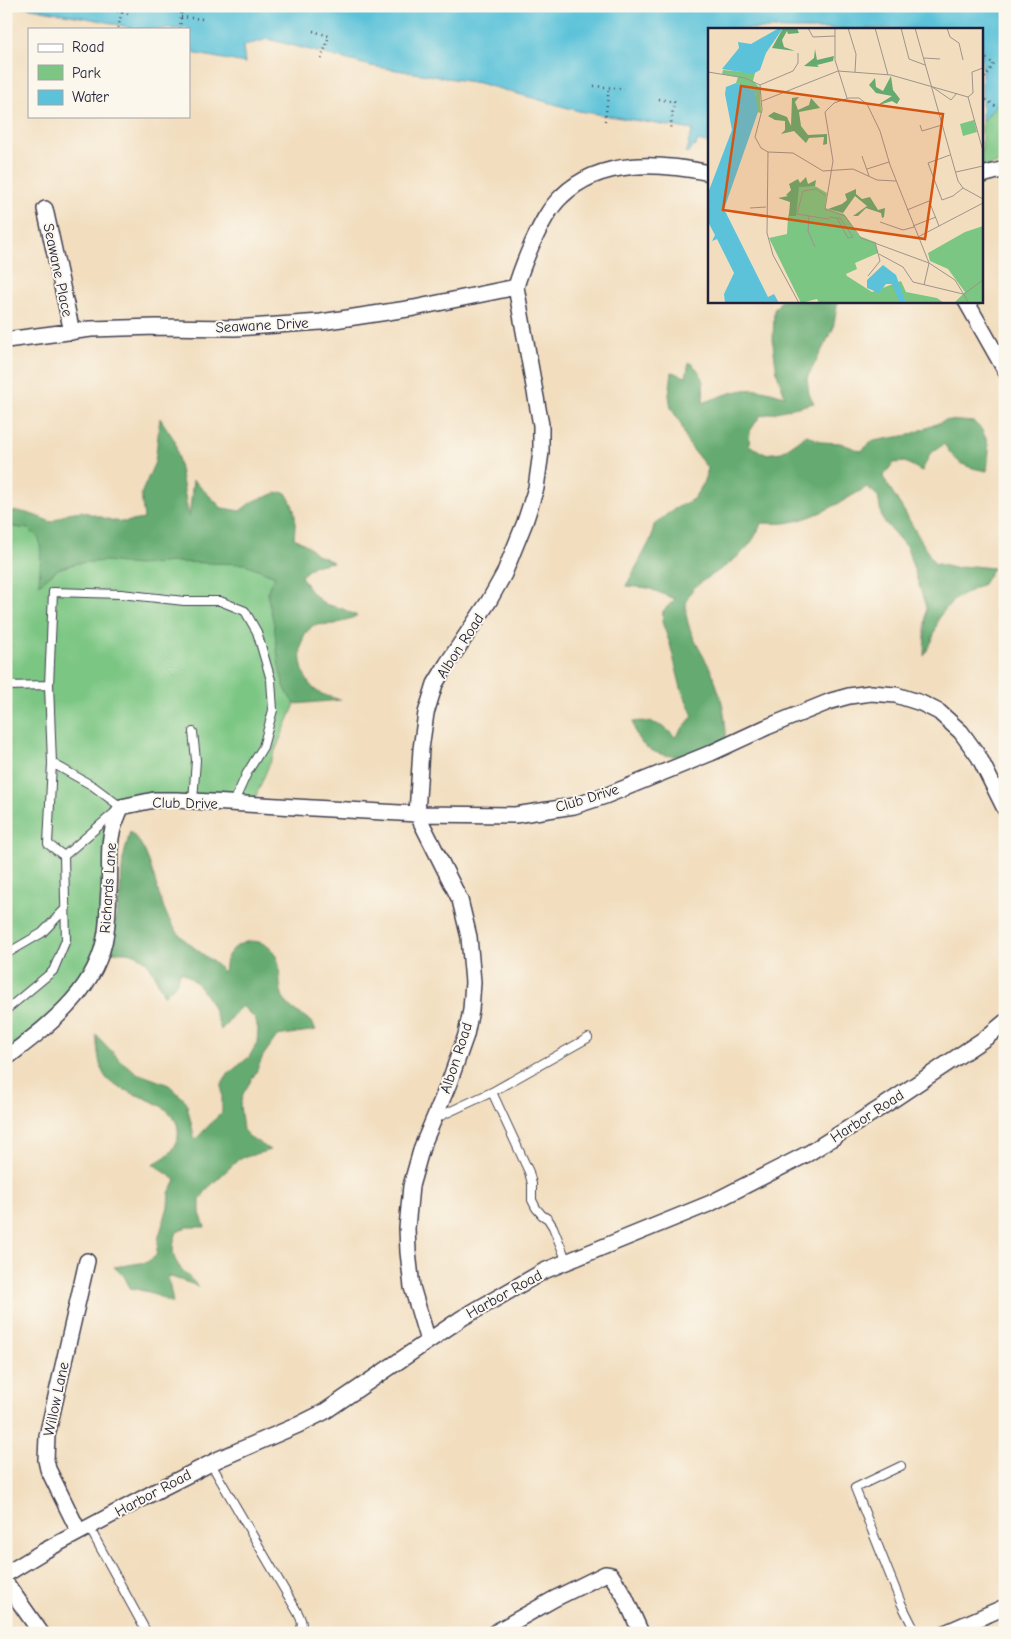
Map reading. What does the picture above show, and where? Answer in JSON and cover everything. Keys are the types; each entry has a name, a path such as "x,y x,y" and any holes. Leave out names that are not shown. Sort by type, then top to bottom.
{"street":[{"name":"Albon Road","path":"428,1341 412,1287 408,1252 407,1228 411,1186 422,1147 449,1083 466,1035 474,982 469,936 460,900 417,814 421,749 426,713 435,684 489,601 504,574 525,522 536,488 541,452 541,425 516,287 520,272 541,225 562,196 582,180 616,168 645,165 680,167 708,173"},
{"path":"984,174 1005,169"},
{"name":"Seawane Place","path":"45,209 72,332"},
{"name":"Seawane Drive","path":"6,340 91,329 156,327 235,328 321,322 414,308 516,287"},
{"path":"967,302 1005,370"},
{"name":"Club Drive","path":"121,807 154,800 417,814 515,815 574,806 605,796 711,753 767,727 831,701 871,692 896,695 921,703 939,712 961,732 979,757 1005,809"},
{"name":"Richards Lane","path":"6,1058 46,1027 69,1005 91,976 97,964 106,933 110,846 121,807"},
{"name":"Harbor Road","path":"6,1574 84,1530 211,1464 298,1426 324,1412 478,1309 544,1272 711,1202 809,1153 987,1037 1005,1022"},
{"name":"Willow Lane","path":"84,1530 48,1469 46,1449 47,1436 86,1261"},
{"path":"494,1633 554,1599 605,1574 611,1576 624,1595 641,1633"},
{"path":"6,1583 42,1633"},
{"path":"945,1633 1005,1607"}],"lane":[{"path":"64,856 48,844 52,763 49,685 53,592 121,594 184,601 220,602 245,611 257,632 271,680 273,710 263,747 247,773 233,804"},
{"path":"6,686 49,685"},
{"path":"193,801 196,760 194,732"},
{"path":"52,763 93,786 121,807 64,856"},
{"path":"6,1010 53,971 66,940 64,856"},
{"path":"6,954 42,933 66,908"},
{"path":"434,1119 492,1092 588,1038"},
{"path":"492,1092 530,1172 532,1200 536,1208 548,1219 553,1227 567,1262"},
{"path":"211,1464 298,1613 302,1621 302,1628 298,1633"},
{"path":"900,1466 855,1488 901,1603 916,1633"},
{"path":"84,1530 147,1633"}],"path":[{"path":"98,6 130,14"},
{"path":"180,28 182,6"},
{"path":"651,6 670,10 671,6"},
{"path":"118,28 122,12"},
{"path":"181,17 203,19"},
{"path":"313,31 329,36 321,60"},
{"path":"984,57 994,64 984,79"},
{"path":"594,86 624,89"},
{"path":"605,120 608,87"},
{"path":"984,98 997,107"},
{"path":"659,99 674,102 670,130"}],"green space":[{"path":"1005,87 1005,161 984,167 984,120 1000,100"},
{"path":"780,302 838,302 833,329 807,378 809,394 814,403 760,416 750,431 749,445 765,454 782,452 807,435 822,442 840,443 861,451 873,441 909,435 946,420 974,422 982,430 987,441 989,451 987,471 972,468 957,460 944,444 930,454 922,471 905,462 893,463 883,477 934,563 954,568 973,566 993,568 983,584 952,601 939,617 932,641 924,656 926,607 907,548 882,519 878,496 867,487 828,509 807,518 785,523 761,523 751,543 744,551 700,583 691,592 687,602 686,613 693,636 711,671 722,701 727,741 679,756 660,754 647,748 641,742 636,735 633,722 651,722 666,729 675,737 693,716 681,688 670,644 662,622 663,611 675,599 648,588 626,586 651,539 654,525 671,511 693,499 702,486 708,469 687,442 681,424 671,408 669,395 672,372 686,377 689,362 694,366 701,375 703,403 731,393 754,389 785,396 777,373 773,344 774,310"},
{"path":"160,418 175,441 189,518 193,480 222,508 240,511 257,500 278,493 286,493 295,515 294,538 318,555 333,562 313,566 301,576 310,591 324,604 341,608 357,616 335,624 313,625 302,641 301,657 304,674 312,687 318,692 341,700 295,704 289,696 282,677 268,598 269,588 275,576 245,564 174,562 137,565 107,561 78,563 58,569 39,584 41,552 39,539 29,529 6,526 6,512 24,512 51,522 68,513 81,511 114,521 124,522 144,519 141,494 155,462"},
{"path":"6,521 289,556 295,704 252,805 129,803 117,819 104,962 6,1060"},
{"path":"130,831 145,852 167,916 178,933 224,972 226,958 237,946 250,941 264,944 270,948 278,960 281,991 286,1002 310,1021 316,1030 277,1036 263,1056 243,1094 240,1105 243,1130 270,1150 239,1159 207,1189 200,1200 200,1213 205,1227 188,1227 177,1232 173,1250 174,1256 181,1268 198,1286 168,1276 173,1303 149,1292 130,1288 124,1276 114,1267 147,1262 156,1256 159,1236 168,1207 169,1193 176,1180 153,1164 166,1156 175,1147 178,1137 177,1125 172,1115 163,1107 108,1080 100,1065 96,1035 121,1061 137,1073 169,1085 186,1101 195,1140 222,1112 222,1084 228,1074 249,1057 257,1043 258,1029 255,1019 242,1006 221,1030 207,996 196,983 181,971 176,984 164,996 151,968 140,956 122,952 109,953 120,895 123,859"}],"water":[{"path":"20,6 1005,6 1005,87 1000,100 984,120 984,28 708,28 708,144 698,141 695,147 692,146 688,153 685,152 693,130 579,111 479,83 371,66 268,39 243,46 245,63 192,53 190,28 131,28"}]}
